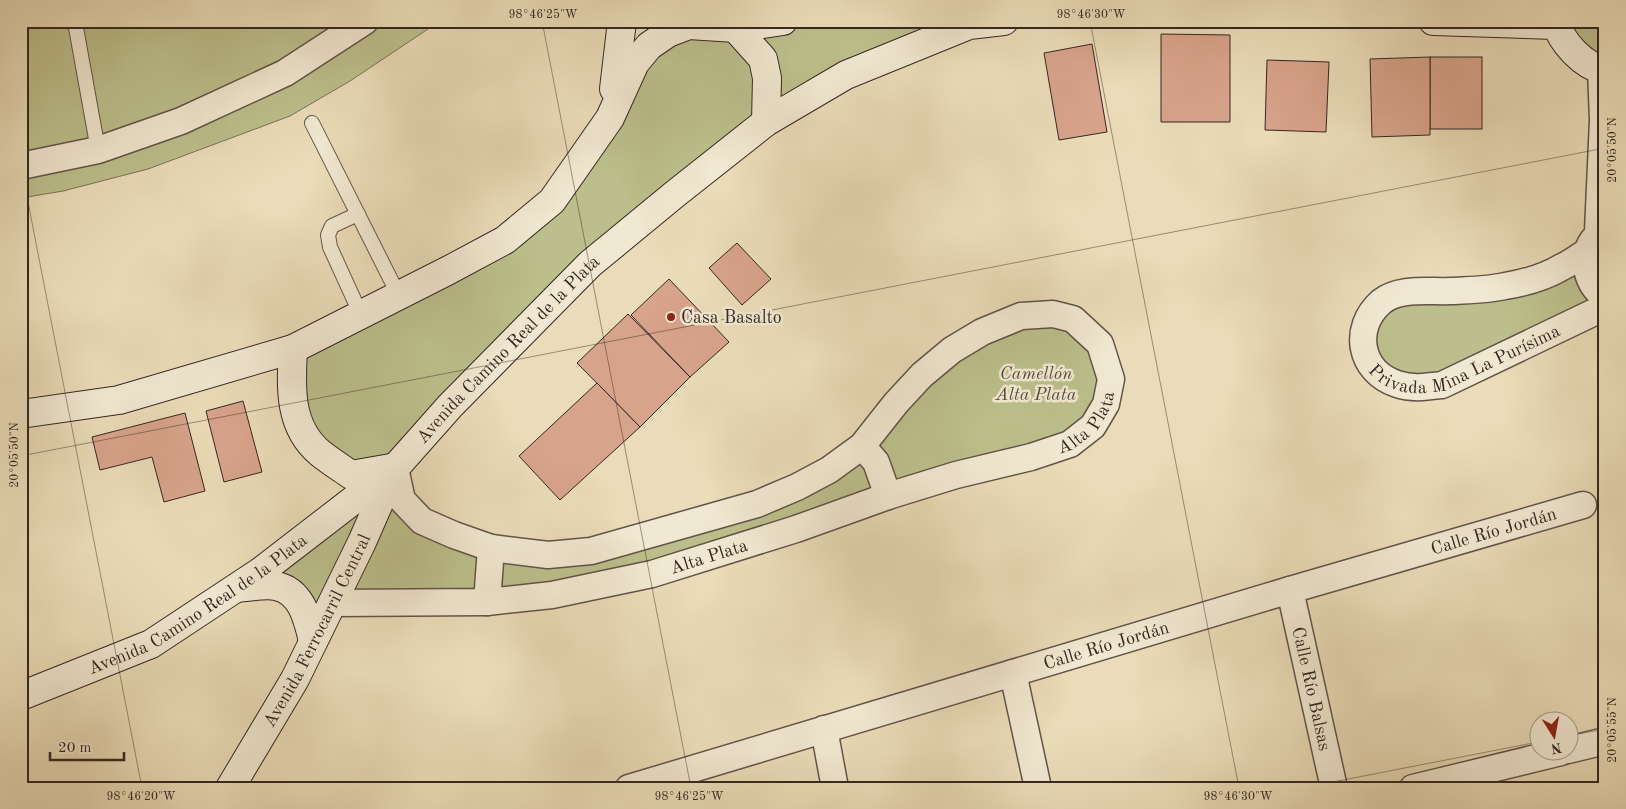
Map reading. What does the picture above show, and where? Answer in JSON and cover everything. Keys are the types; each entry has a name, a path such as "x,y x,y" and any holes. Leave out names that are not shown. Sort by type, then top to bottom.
{"main road":[{"path":"610,118 622,21"},
{"path":"21,414 119,400 293,349 450,270 505,240 552,201 610,118 634,63 649,46 668,33 689,25 733,25 783,21"},
{"name":"Avenida Camino Real de la Plata","path":"21,696 150,644 260,572 395,468 450,406 590,264 766,122 846,75 969,25 1004,21"},
{"path":"1433,21 1555,23 1562,38 1579,58 1603,71"},
{"path":"733,25 763,59 768,78 766,122"},
{"path":"293,349 291,388 295,416 303,435 318,452 351,475 395,468"},
{"name":"Avenida Ferrocarril Central","path":"230,788 296,679 362,542 395,468"},
{"path":"235,588 276,586 293,592 304,609 313,641"}],"street":[{"path":"21,166 98,150 181,121 285,73 365,21"},
{"path":"1603,71 1603,120 1597,236 1586,257 1587,271 1593,284 1605,297"},
{"name":"Privada Mina La Purísima","path":"1597,236 1562,268 1534,279 1504,286 1397,294 1383,301 1370,314 1363,336 1364,350 1369,363 1379,374 1396,384 1421,388 1442,385 1605,307"},
{"name":"Alta Plata","path":"332,603 487,602 552,595 652,574 796,529 888,496 956,475 1031,457 1070,444 1092,426 1106,404 1112,379 1100,344 1073,319 1053,314 1021,316 982,332 952,350 922,375 896,403 862,446 829,470 797,487 757,504 655,534 591,550 548,555 491,548 454,535 422,521 402,500 395,468"},
{"path":"862,446 876,462 888,496"},
{"name":"Calle Río Jordán","path":"629,788 660,783 824,729 1583,505"},
{"path":"487,602 491,548"},
{"name":"Calle Río Balsas","path":"1290,590 1334,788"},
{"path":"1013,673 1038,788"},
{"path":"824,729 834,788"},
{"path":"1578,748 1605,741"},
{"path":"1413,788 1528,760"}],"lane":[{"path":"72,21 75,22 98,150"},
{"path":"312,123 399,296"},
{"path":"358,214 332,226 328,235 330,246 361,315"}],"green space":[{"path":"21,21 440,21 350,81 290,116 148,169 63,191 21,198"},
{"name":"Camellón Alta Plata","path":"783,21 1004,21 846,75 590,264 395,468 422,521 548,555 797,487 982,332 1073,319 1111,379 1093,426 652,574 333,603 313,641 260,572 394,468 351,475 318,452 293,349 505,240 668,33"},
{"path":"1433,21 1605,21 1605,307 1442,385 1396,384 1363,336 1370,314 1588,251 1601,70 1563,38"}],"building":[{"path":"1161,34 1230,35 1230,122 1161,122"},
{"path":"1092,44 1107,132 1059,140 1044,53"},
{"path":"1430,57 1482,57 1482,129 1430,129"},
{"path":"1430,57 1430,135 1372,137 1370,59"},
{"path":"1267,60 1329,62 1326,132 1265,130"},
{"path":"737,243 771,279 742,305 709,268"},
{"path":"669,279 729,342 690,377 631,315"},
{"path":"628,314 690,377 640,427 577,363"},
{"path":"597,383 640,427 560,500 519,456"},
{"path":"243,401 262,472 224,482 206,411"},
{"path":"185,413 205,491 164,502 152,457 100,470 92,437"}],"place":[{"name":"Casa Basalto","path":"671,317"}]}
